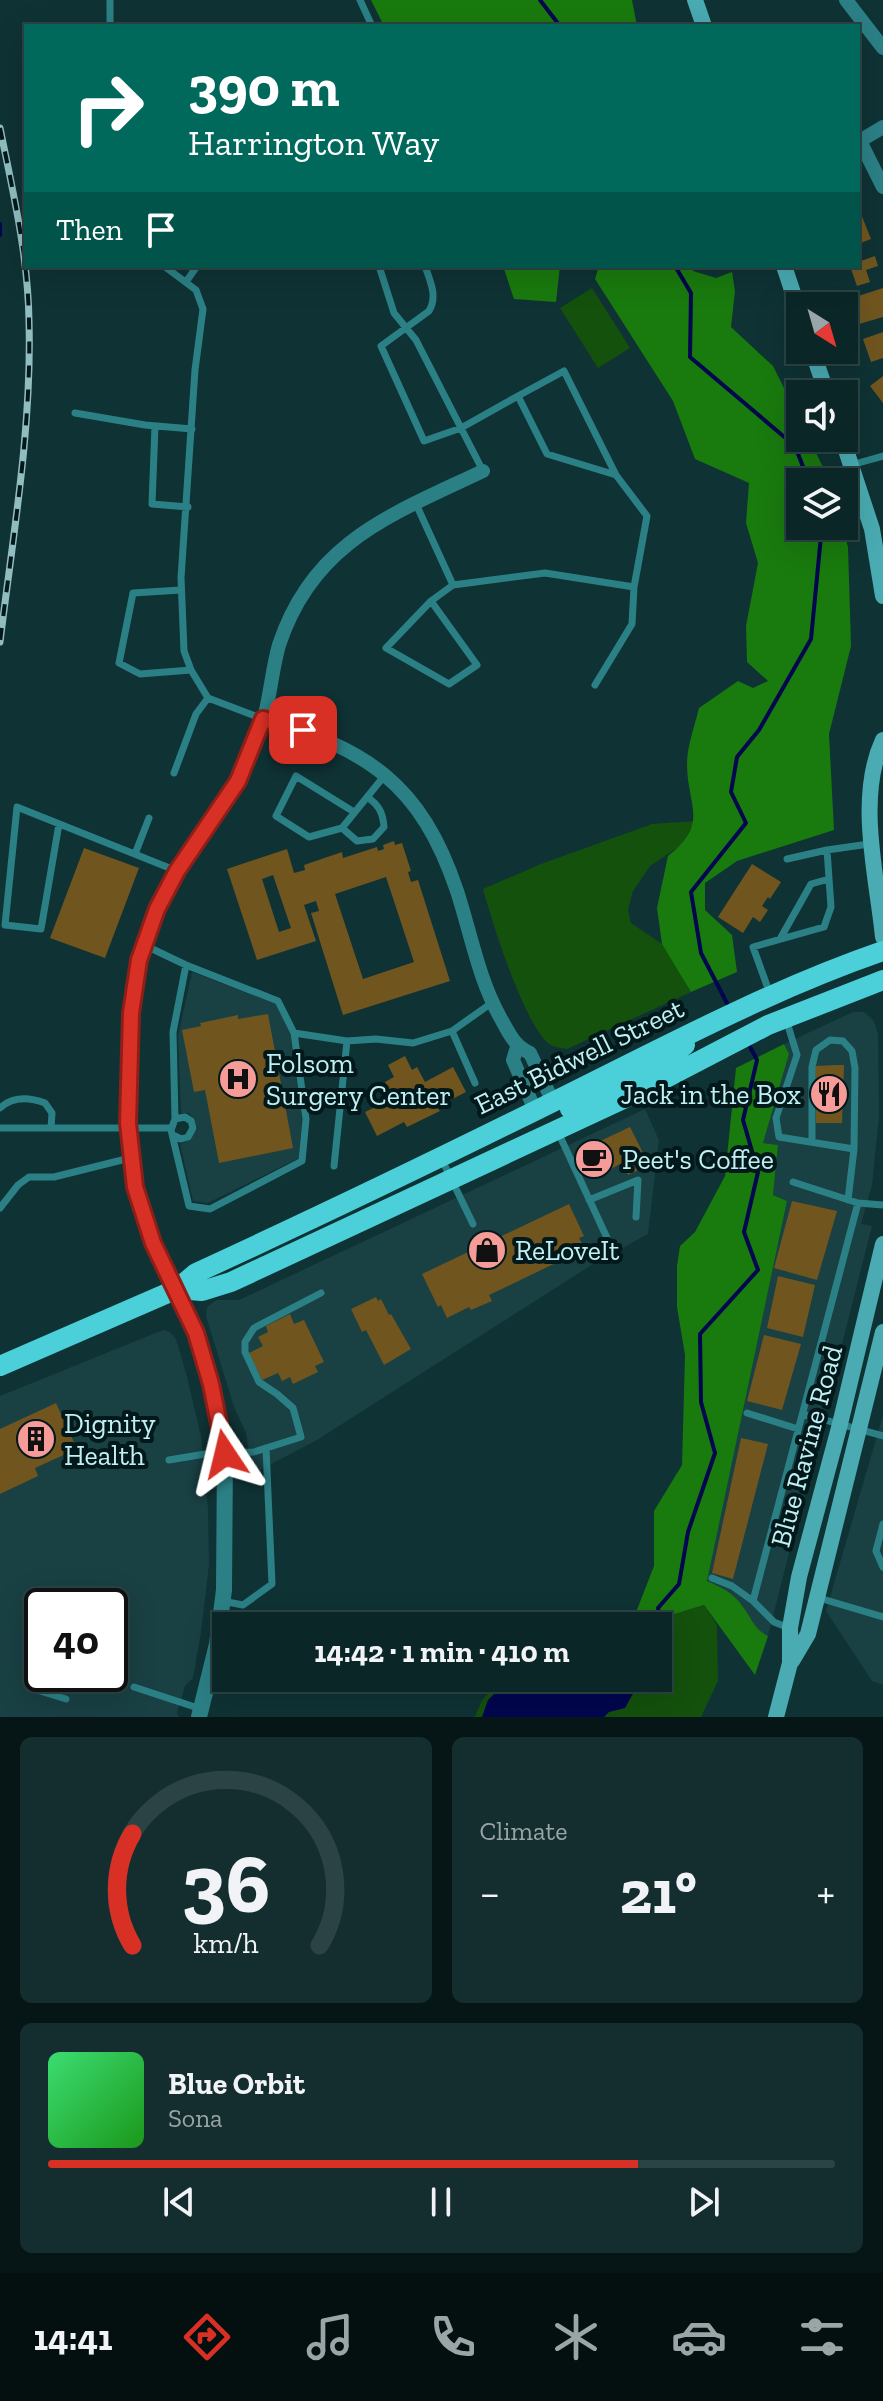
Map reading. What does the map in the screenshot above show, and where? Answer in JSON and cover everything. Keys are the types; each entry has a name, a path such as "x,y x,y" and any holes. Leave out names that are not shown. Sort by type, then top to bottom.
{"main road":[{"path":"695,0 703,24"},
{"path":"785,268 793,292"},
{"path":"847,452 877,528 883,596"},
{"path":"883,740 874,759 871,793 872,844 883,937"},
{"name":"East Bidwell Street","path":"0,1366 177,1289 196,1273 389,1184 435,1158 709,1024 883,951"},
{"name":"East Bidwell Street","path":"177,1289 202,1291 231,1282 413,1198 437,1170 448,1173 557,1130 777,1021 883,980"},
{"path":"557,1130 559,1116 655,1068 709,1024"},
{"path":"448,1173 530,1126 544,1106"},
{"name":"Blue Ravine Road","path":"776,1717 790,1663 790,1628 799,1577 883,1244"},
{"name":"Blue Ravine Road","path":"790,1663 808,1634 883,1332"},
{"path":"817,1508 822,1531 809,1589 817,1597"}],"street":[{"path":"846,0 883,48"},
{"path":"860,140 883,127"},
{"path":"860,143 883,187"},
{"path":"200,1713 217,1644 222,1601 226,1536 225,1454 211,1384 196,1333 144,1218 130,1158 131,1013 144,944 157,909 177,871 228,800 252,752 286,625 308,586 346,544 384,518 483,471"},
{"path":"263,719 327,739 367,761 385,775 423,817 457,893 473,953 493,1002 517,1047 530,1053 544,1106"}],"lane":[{"path":"110,0 110,24"},
{"path":"360,0 371,24"},
{"path":"167,268 196,290 203,309 197,345 181,590 184,651 191,670 208,698 263,719"},
{"path":"186,282 196,268"},
{"path":"380,268 394,313 416,340 483,471"},
{"path":"426,268 434,295 429,311 381,346 424,441 461,428 564,371 616,475 647,516 634,587 632,624 595,685"},
{"path":"518,396 547,454 616,475"},
{"path":"75,413 192,429"},
{"path":"155,426 152,504 188,507"},
{"path":"851,465 883,456"},
{"path":"415,503 453,585"},
{"path":"431,601 477,665 449,684 386,648 431,601 453,585 545,573 634,587"},
{"path":"181,590 133,593 119,663 140,674 191,670"},
{"path":"174,773 196,714 208,698"},
{"path":"354,812 296,776 276,816 309,837 342,828 385,775"},
{"path":"342,828 357,841 373,839 384,827 377,803 367,797"},
{"path":"59,824 41,929 5,925 17,807 177,871"},
{"path":"135,854 149,818"},
{"path":"787,859 872,844"},
{"path":"767,998 753,947 824,927 831,907 827,850"},
{"path":"779,939 811,884 829,879"},
{"path":"144,944 186,965 278,1001 294,1033 306,1119 302,1161 210,1209 189,1206 173,1128 173,1032 186,965"},
{"path":"294,1033 347,1041 376,1039 413,1043 452,1031 493,1002"},
{"path":"777,1021 797,1055 776,1118 779,1137 854,1149"},
{"path":"452,1031 475,1083"},
{"path":"812,1142 812,1067 816,1050 830,1040 843,1041 852,1051 855,1068 854,1149 848,1200"},
{"path":"334,1166 347,1041"},
{"path":"0,1108 9,1101 23,1098 45,1103 52,1113 51,1128"},
{"path":"0,1128 173,1128"},
{"path":"557,1130 608,1240"},
{"path":"0,1208 18,1185 29,1177 54,1177 130,1158"},
{"path":"448,1173 473,1224"},
{"path":"589,1200 638,1180 636,1217"},
{"path":"793,1182 858,1203 883,1205"},
{"path":"753,1601 858,1203"},
{"path":"169,1460 266,1448 301,1437 293,1408 259,1382 245,1352 245,1342 254,1328 321,1293"},
{"path":"747,1413 798,1429"},
{"path":"803,1414 883,1436"},
{"path":"222,1601 243,1605 272,1584 266,1448"},
{"path":"883,1524 876,1551 883,1567"},
{"path":"712,1578 732,1586 774,1622 790,1628"},
{"path":"817,1597 883,1617"},
{"path":"134,1687 200,1713"},
{"path":"43,1692 66,1699"}],"shaded area":[{"name":"Folsom Surgery Center","path":"192,972 276,1004 290,1031 302,1118 299,1158 208,1203 193,1201 180,1144 189,1140 198,1128 189,1113 181,1113 178,1036"},
{"path":"853,1012 864,1012 874,1021 878,1035 879,1116 872,1185 861,1224 872,1226 768,1636 754,1628 743,1607 706,1581 787,1201 773,1195 778,1145 763,1143 789,1054 784,1044"},
{"path":"645,1109 659,1140 648,1234 590,1266 317,1440 252,1474 246,1433 234,1407 206,1316 207,1307 216,1300 239,1300"},
{"path":"163,1330 170,1332 176,1339 201,1436 208,1509 209,1564 201,1633 193,1678 185,1686 177,1713 179,1717 0,1717 0,1396"},
{"path":"883,1415 883,1685 872,1681 826,1611"},
{"path":"496,1692 634,1692 625,1708 609,1712 604,1717 482,1717 488,1700"}],"green space":[{"path":"371,0 632,0 637,24 383,24"},
{"path":"504,268 560,268 556,302 514,299"},
{"path":"598,268 694,268 693,271 716,278 732,272 735,291 731,327 773,366 786,392 786,452 816,452 823,468 786,468 786,540 846,540 848,547 851,646 829,734 834,830 737,861 705,883 705,910 732,935 737,972 691,992 662,944 657,908 668,856 689,834 692,823 687,757 690,743 699,708 738,681 753,688 768,681 747,662 746,626 758,563 746,523 749,483 695,459 673,401 595,279"},
{"path":"592,288 630,348 598,368 560,308"},
{"path":"695,821 683,844 650,866 633,891 628,910 631,923 665,946 691,992 567,1049 549,1044 539,1033 520,995 483,889 541,864 652,824"},
{"path":"784,1044 789,1054 763,1143 778,1145 773,1195 787,1201 707,1581 736,1598 756,1627 768,1636 755,1675 704,1605 672,1615 672,1612 636,1612 654,1566 654,1511 682,1465 685,1355 677,1307 680,1246 695,1232 725,1176 736,1068"},
{"path":"704,1605 717,1625 718,1681 701,1717 475,1717 482,1700 490,1692 672,1692 672,1615"}],"building":[{"path":"860,215 871,239 860,243"},
{"path":"875,256 878,266 866,270 870,282 857,286 851,268 860,268 860,261"},
{"path":"883,288 883,317 859,324 858,296"},
{"path":"883,332 883,358 871,362 863,339"},
{"path":"883,376 883,403 870,386"},
{"path":"394,841 395,845 402,843 411,871 408,872 411,882 418,880 450,981 343,1015 311,913 319,911 316,901 304,905 316,941 257,960 227,869 287,849 294,873 305,870 304,865 342,852 343,858 377,847 378,851 384,849 383,845","holes":["273,875 291,928 279,932 262,879","386,877 414,962 363,979 335,894"]},
{"path":"84,848 139,868 105,958 50,938"},
{"path":"752,864 781,882 762,906 768,910 760,922 753,917 743,933 718,917"},
{"path":"268,1014 293,1148 219,1163 205,1090 194,1092 182,1030 238,1015 238,1019"},
{"path":"405,1056 412,1070 417,1067 425,1082 453,1067 466,1092 437,1107 440,1111 407,1127 404,1122 377,1136 365,1112 393,1098 385,1082 394,1077 388,1065"},
{"name":"Jack in the Box","path":"844,1065 842,1123 816,1123 815,1066"},
{"path":"630,1127 649,1165 628,1175 622,1163 596,1177 581,1150"},
{"path":"792,1201 837,1211 817,1280 774,1268"},
{"path":"569,1204 584,1236 579,1238 585,1249 489,1295 492,1301 471,1310 469,1307 447,1318 422,1274"},
{"path":"778,1276 815,1285 803,1337 767,1328"},
{"path":"376,1297 378,1301 381,1299 411,1349 384,1365 351,1309"},
{"path":"290,1314 294,1324 304,1320 324,1362 315,1366 318,1372 293,1384 290,1377 282,1381 278,1373 262,1380 249,1353 263,1346 258,1337 268,1332 266,1326"},
{"path":"764,1335 801,1344 782,1410 747,1401"},
{"name":"Dignity Health","path":"56,1403 77,1449 35,1468 38,1476 0,1494 0,1429"},
{"path":"741,1438 768,1444 733,1579 712,1573"}],"waterway":[{"path":"540,0 558,24"},
{"path":"0,224 0,235"},
{"path":"676,268 691,293 690,357 795,446 804,468"},
{"path":"730,1009 701,953 691,892 746,823 731,792 737,757 759,730 811,639 821,540"},
{"path":"659,1612 658,1608 679,1584 688,1532 715,1453 701,1402 700,1334 758,1270 744,1232 758,1172 743,1120 757,1060 747,1041"}],"railway":[{"path":"0,128 24,258"},
{"path":"0,642 28,401 29,321 25,268"}],"place":[{"name":"Folsom Surgery Center","path":"238,1079"},
{"name":"Jack in the Box","path":"829,1094"},
{"name":"Peet's Coffee","path":"594,1159"},
{"name":"ReLoveIt","path":"487,1250"},
{"name":"Dignity Health","path":"36,1439"}],"route":[{"path":"225,1454 218,1411 196,1333 153,1243 135,1187 128,1123 133,992 139,960 157,909 171,880 228,800 252,752 263,719 303,730"}]}
